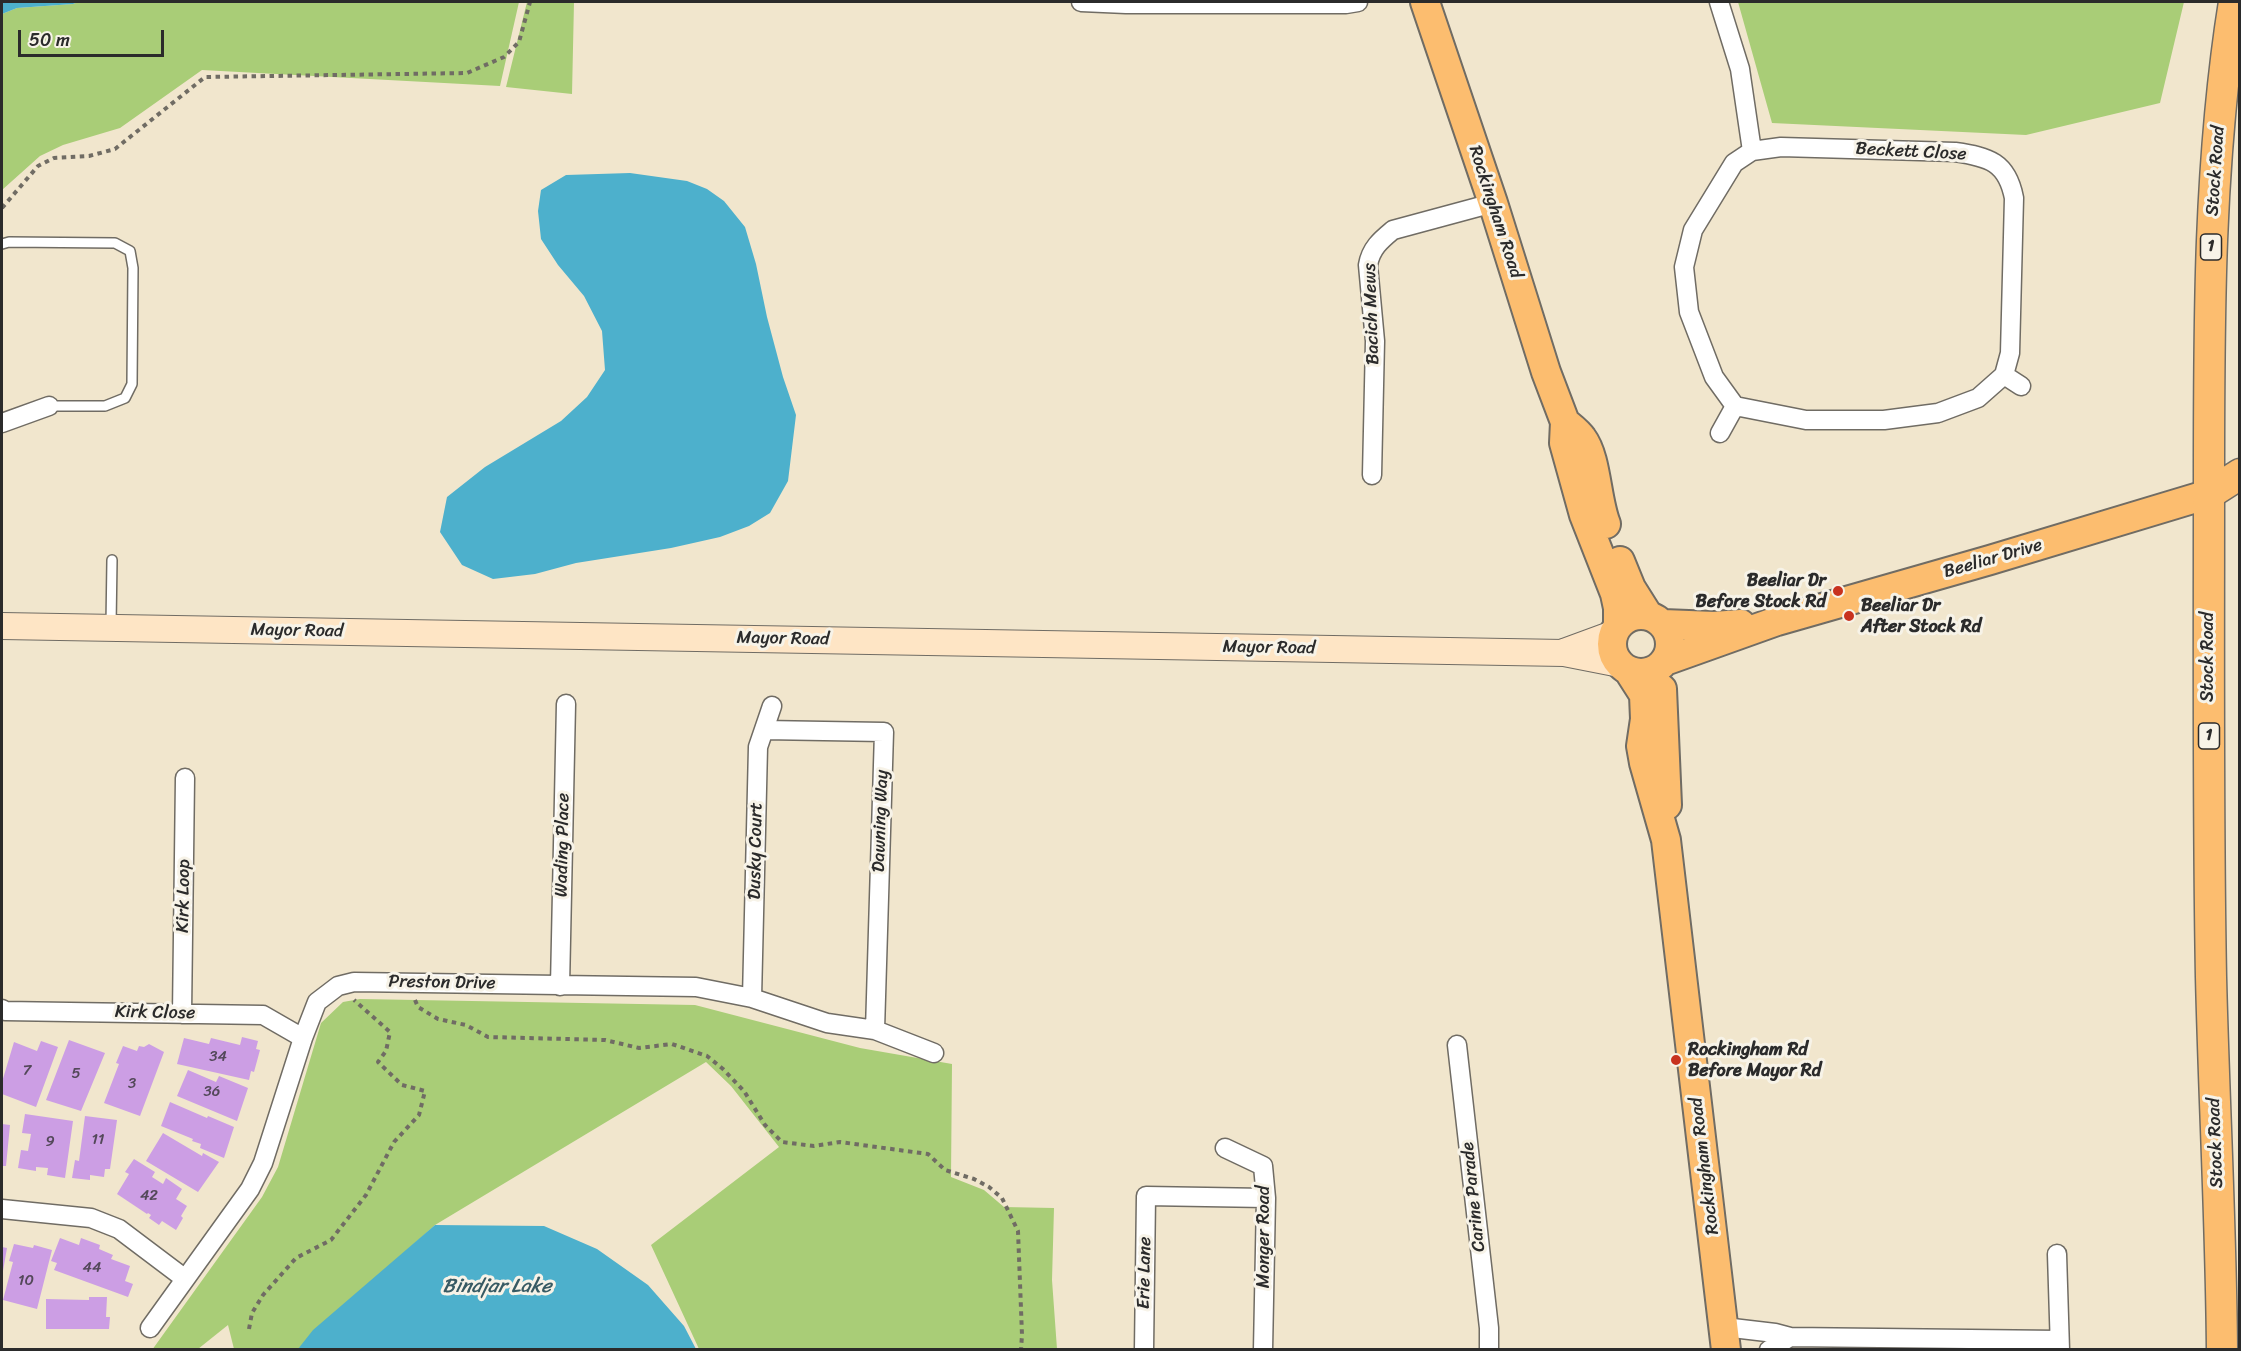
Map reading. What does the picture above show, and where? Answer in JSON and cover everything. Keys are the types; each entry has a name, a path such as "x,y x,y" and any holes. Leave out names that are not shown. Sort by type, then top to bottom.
{"highway":[{"name":"Stock Road","path":"2222,1350 2211,978 2208,651 2211,247 2220,105 2234,2"},
{"name":"Beeliar Drive","path":"2209,495 2240,474"},
{"name":"Beeliar Drive","path":"2209,495 2240,494"}],"main road":[{"name":"Rockingham Road","path":"1425,2 1493,203 1546,372 1565,422 1564,443 1584,515 1615,594 1618,608 1615,630"},
{"name":"Rockingham Road","path":"1565,422 1583,439 1597,476 1601,510 1631,588 1655,619"},
{"name":"Beeliar Drive","path":"1663,663 1777,621 2209,495"},
{"path":"1631,616 1655,619 1670,640 1663,663 1647,672 1624,667 1612,651 1615,630 1631,616"},
{"name":"Beeliar Drive","path":"1655,619 1714,626 1777,621"},
{"name":"Mayor Road","path":"2,626 1564,652 1624,667"},
{"name":"Mayor Road","path":"1564,652 1615,630"},
{"name":"Rockingham Road","path":"1663,663 1668,785 1666,840 1725,1338"},
{"name":"Rockingham Road","path":"1624,667 1644,695 1645,718 1641,746 1666,840"}],"street":[{"path":"1081,2 1346,4 1359,2"},
{"path":"1719,2 1740,69 1752,151 1734,163 1693,230 1684,267 1689,312 1714,377 1735,406 1806,420 1884,420 1938,413 1978,398 2004,375 2021,386"},
{"name":"Beckett Close","path":"1752,151 1781,147 1955,152 1977,155 1993,162 2004,171 2011,184 2014,198 2010,353 2004,375"},
{"name":"Bacich Mews","path":"1372,475 1375,341 1368,265 1370,254 1383,238 1394,230 1493,203"},
{"path":"2,423 50,406"},
{"path":"1720,433 1735,406"},
{"name":"Wading Place","path":"560,986 566,704"},
{"name":"Dusky Court","path":"752,998 758,747 772,706"},
{"name":"Dawning Way","path":"764,730 884,732 875,1030"},
{"name":"Kirk Loop","path":"182,1014 185,778"},
{"name":"Preston Drive","path":"338,986 354,982 405,982 696,987 752,998 827,1023 875,1030 933,1053"},
{"path":"150,1328 250,1189 263,1163 303,1038 317,1002 338,986"},
{"name":"Kirk Close","path":"2,1009 5,1011 263,1015 303,1038"},
{"name":"Carine Parade","path":"1457,1045 1488,1316 1489,1350"},
{"name":"Monger Road","path":"1225,1148 1263,1166 1266,1198 1263,1350"},
{"name":"Erie Lane","path":"1144,1350 1146,1196 1266,1198"},
{"path":"2,1209 91,1218 119,1229 184,1278"},
{"path":"1725,1338 1775,1333 1791,1337 2060,1345 2057,1254"},
{"path":"1769,1350 1791,1337"}],"lane":[{"path":"2,244 9,242 115,243 130,251 133,268 132,384 124,398 105,406 50,406"},
{"path":"111,627 112,560"}],"path":[{"path":"2,208 38,166 54,158 89,156 115,149 205,77 467,74 504,57 519,42 530,2"},
{"path":"405,982 418,1007 438,1019 466,1025 488,1037 605,1040 639,1048 672,1044 706,1056 723,1069 744,1091 765,1125 782,1142 814,1146 840,1142 928,1155 945,1170 989,1187 1002,1198 1018,1231 1021,1350"},
{"path":"249,1329 252,1313 263,1294 296,1258 331,1240 366,1196 394,1142 419,1115 425,1091 402,1085 378,1062 386,1051 390,1032 338,986"}],"green space":[{"path":"78,2 519,2 500,86 202,70 120,128 63,145 40,156 2,190 2,14 17,8"},
{"path":"527,2 574,2 572,94 506,87"},
{"path":"1738,2 2184,2 2160,103 2026,135 1772,123"},
{"path":"360,999 695,1005 860,1048 952,1064 951,1177 984,1190 1004,1207 1054,1208 1052,1280 1057,1349 699,1349 651,1245 779,1147 731,1086 706,1062 435,1225 298,1349 234,1349 228,1325 198,1349 152,1350 262,1197 278,1167 321,1023 343,1002"}],"water":[{"path":"2,2 78,2 17,8 2,14"},
{"path":"630,173 687,181 707,189 724,201 745,227 783,377 796,415 788,481 770,513 749,526 720,537 671,548 576,563 535,574 493,579 462,565 440,532 447,497 485,467 561,421 587,397 605,370 602,331 584,296 558,265 541,239 538,211 541,190 566,175"},
{"name":"Bindjar Lake","path":"435,1225 544,1226 597,1249 648,1285 684,1326 696,1349 298,1349 313,1330"}],"building":[{"path":"242,1037 258,1041 256,1049 260,1050 254,1072 251,1071 249,1080 177,1064 184,1038 209,1044 211,1038 240,1045"},
{"path":"69,1040 105,1053 81,1111 46,1100"},
{"path":"41,1041 58,1047 36,1107 2,1094 2,1082 14,1042 37,1051"},
{"path":"149,1044 164,1052 140,1116 104,1103 119,1064 116,1063 123,1046 137,1051 139,1046 144,1047"},
{"path":"188,1070 216,1082 219,1076 248,1088 237,1121 177,1096"},
{"path":"170,1102 234,1127 224,1158 200,1148 201,1144 192,1141 193,1139 161,1126"},
{"path":"25,1114 73,1121 65,1178 47,1175 48,1168 36,1167 36,1171 18,1168 21,1150 28,1151 31,1134 22,1133"},
{"path":"85,1116 117,1120 110,1169 105,1169 104,1177 90,1175 90,1180 72,1178 75,1160 79,1161"},
{"path":"2,1124 10,1125 6,1166 2,1166"},
{"path":"163,1133 202,1156 203,1153 219,1162 198,1192 146,1161"},
{"path":"134,1159 155,1172 152,1177 163,1184 166,1178 182,1189 176,1199 187,1206 176,1230 162,1221 159,1225 149,1218 151,1215 117,1194 129,1174 125,1172"},
{"path":"60,1238 79,1245 81,1238 100,1245 99,1249 113,1255 111,1259 130,1266 125,1281 133,1284 128,1297 54,1270 57,1263 51,1261"},
{"path":"14,1244 33,1248 34,1245 52,1250 37,1309 3,1300 13,1262 9,1261"},
{"path":"2,1247 7,1248 3,1271 2,1271"},
{"path":"89,1297 107,1297 106,1317 110,1317 109,1329 46,1329 46,1299 89,1300"}],"place":[{"name":"Beeliar Dr Before Stock Rd","path":"1838,591"},
{"name":"Beeliar Dr After Stock Rd","path":"1849,616"},
{"name":"Rockingham Rd Before Mayor Rd","path":"1676,1060"}]}
